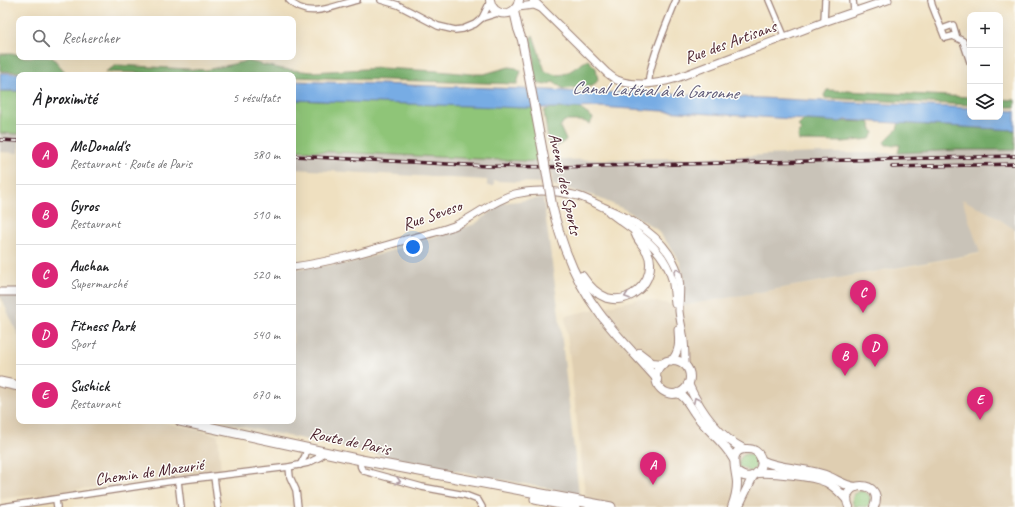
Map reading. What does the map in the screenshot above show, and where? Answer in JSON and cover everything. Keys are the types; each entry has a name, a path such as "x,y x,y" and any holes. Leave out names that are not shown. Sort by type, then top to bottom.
{"main road":[{"path":"490,1 492,6 518,29"},
{"path":"501,13 517,6 518,29"},
{"name":"Avenue des Sports","path":"518,29 522,40 552,205 564,247 587,294 603,319 657,379"},
{"path":"564,247 588,285 594,291 613,299 621,298 636,292 643,286 648,278 650,270 649,255 646,247 635,235 635,230"},
{"name":"Avenue des Sports","path":"587,294 643,356 652,363 663,364"},
{"path":"671,360 681,362 685,365 690,374 688,384 684,390 672,394 663,390 658,383 657,372 663,364 671,360"},
{"path":"0,382 16,385"},
{"path":"688,384 706,417 734,443 744,449"},
{"path":"678,393 686,399 699,419 734,460"},
{"name":"Route de Paris","path":"194,424 321,452 361,464 396,467 610,507"},
{"path":"732,507 736,493 736,472 733,465 734,460 738,452 744,449 750,449 756,452 761,460 761,465 738,507"},
{"path":"761,460 780,466 823,474 848,486 856,487"},
{"name":"Route de Paris","path":"396,467 449,481 576,507"},
{"path":"736,472 744,476 769,472 821,480 832,485 848,503"},
{"path":"848,503 849,493 856,487 862,485 871,489 875,494 877,505"}],"street":[{"path":"289,0 298,7 316,12 358,0"},
{"path":"381,0 398,5 438,26 455,30 463,30 482,18 501,13"},
{"name":"Rue des Artisans","path":"534,0 606,73 618,80 649,84 674,79 824,22 888,0"},
{"path":"649,84 648,80 651,67 676,0"},
{"path":"769,0 785,38"},
{"path":"824,22 825,0"},
{"path":"853,0 854,11"},
{"path":"931,0 945,38 953,36 963,42 967,53"},
{"path":"482,18 490,1"},
{"path":"517,6 534,5 542,9"},
{"path":"942,28 953,25 956,35 953,36"},
{"name":"Rue Seveso","path":"296,267 367,252 446,228 473,216 497,201 517,194 541,192 567,194 590,200 599,205 635,230 661,255 672,279 679,344 678,352 671,360"},
{"name":"Rue Seveso","path":"599,205 625,216 644,228 662,244 673,261 681,283 679,298 684,340 685,365"},
{"path":"0,292 16,292"},
{"path":"300,464 307,449"},
{"name":"Chemin de Mazurié","path":"2,507 178,481 290,467 308,463 321,456 321,452"},
{"path":"361,464 364,471 422,487 465,495 478,500 482,507"},
{"path":"290,467 290,477 296,490 298,507"},
{"path":"214,477 218,507"},
{"path":"178,481 181,507"},
{"path":"56,500 57,507"}],"shaded area":[{"path":"0,133 16,134 16,153 0,152"},
{"path":"296,150 540,161 544,183 494,181 494,186 487,186 487,180 296,169"},
{"path":"958,150 1015,150 1015,230 995,216 962,199 980,253 682,306 684,278 680,262 673,250 656,229 626,210 594,196 553,185 549,160 686,158 818,153 898,153"},
{"path":"543,198 559,314 579,494 461,472 231,424 296,424 296,269 351,263 475,224 502,203"},
{"path":"961,198 995,216 1015,230 1015,507 611,507 586,502 565,316 639,299 682,306 980,254"},
{"path":"16,294 16,330 0,295"},
{"path":"0,386 16,389 16,424 170,424 218,435 221,472 0,499"}],"green space":[{"path":"533,35 545,71 558,75 567,73 588,60 596,68 598,80 593,86 564,89 553,82 545,85 535,83 532,69 534,58 530,39"},
{"path":"0,54 16,54 16,60 55,60 65,72 22,72 0,71"},
{"path":"247,61 283,69 312,72 381,68 484,74 509,67 516,68 521,71 517,84 296,77 296,72 105,72 117,65 206,70"},
{"path":"827,90 967,97 967,105 825,98 824,95"},
{"path":"0,91 16,91 16,134 0,133"},
{"path":"1003,99 1015,100 1015,107 1003,107"},
{"path":"296,100 534,107 544,162 296,150"},
{"path":"550,108 579,108 593,118 590,124 583,121 564,121 560,127 566,140 555,148 548,141 544,111"},
{"path":"804,120 869,122 874,133 870,139 843,142 799,141 798,137 801,129 798,126"},
{"path":"899,123 1015,130 1015,150 958,150 898,153 900,145 886,145 884,142 897,129"},
{"path":"746,454 752,455 756,460 756,467 751,472 743,468 741,469 739,465 740,458"},
{"path":"862,491 869,495 869,504 867,507 854,506 852,500 855,494"}],"water":[{"path":"0,73 16,73 16,91 0,91"},
{"path":"296,81 595,93 636,92 967,108 967,120 1003,120 1003,110 1015,111 1015,130 845,120 840,122 599,107 525,108 296,100"}],"railway":[{"path":"0,140 16,141"},
{"path":"296,156 487,166 557,167 1015,156"},
{"path":"892,167 1015,164"}],"place":[{"name":"Auchan","path":"863,313"},
{"name":"Fitness Park","path":"875,367"},
{"name":"Gyros","path":"845,376"},
{"name":"Sushick","path":"980,420"},
{"name":"McDonald's","path":"653,485"}],"water label":[{"name":"Canal Latéral à la Garonne","path":"655,90"}]}
